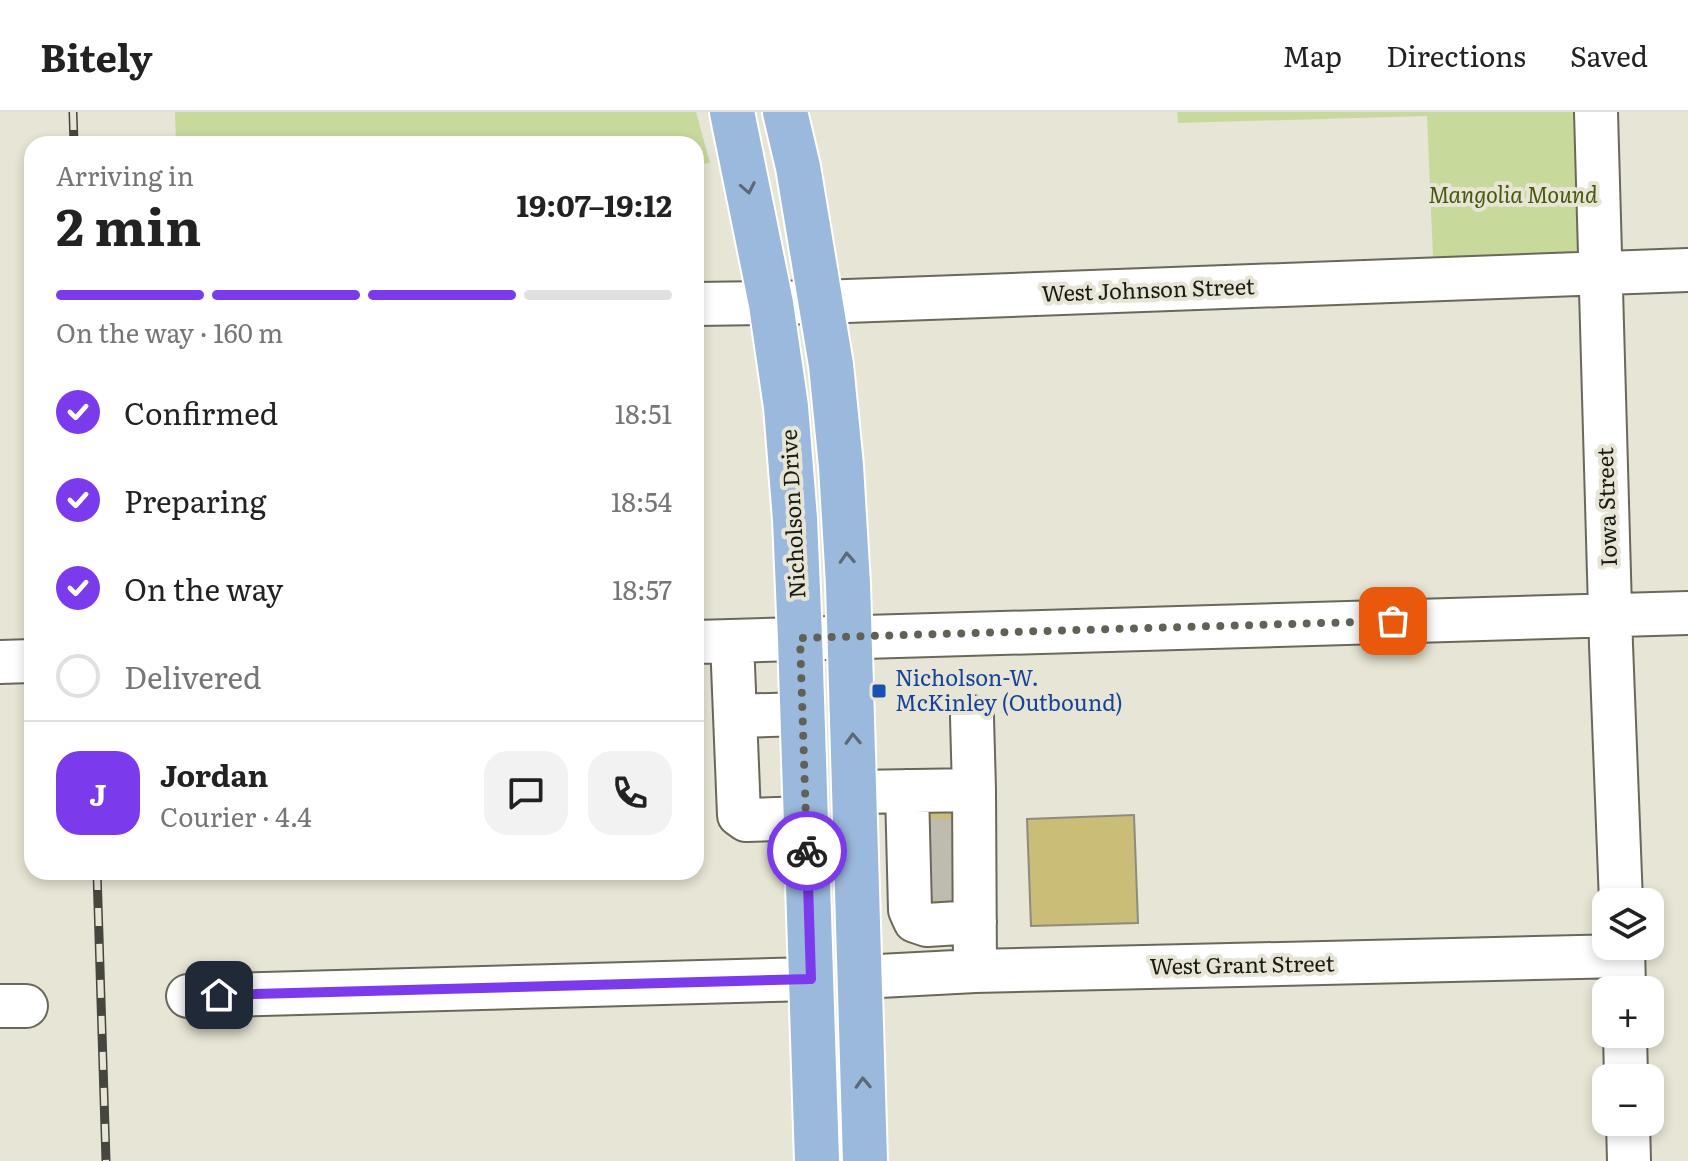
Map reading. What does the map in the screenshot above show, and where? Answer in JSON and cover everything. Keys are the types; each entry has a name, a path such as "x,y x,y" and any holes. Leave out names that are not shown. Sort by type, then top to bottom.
{"main road":[{"name":"Nicholson Drive","path":"732,112 771,304 786,407 800,638 817,1161"},
{"path":"785,112 798,167 831,365 841,466 850,636 865,1161"}],"street":[{"name":"Iowa Street","path":"1596,112 1621,888"},
{"name":"West Johnson Street","path":"704,304 1688,270"},
{"path":"806,818 746,820 739,815 735,716 714,641 1688,613"},
{"path":"0,662 24,661"},
{"path":"735,716 802,714"},
{"path":"972,717 974,790 940,860 910,910 915,921 927,925 975,922"},
{"path":"855,792 974,790"},
{"path":"907,791 940,860 975,922 975,971"},
{"name":"West Grant Street","path":"860,977 975,971 1624,964"},
{"path":"188,996 811,979"},
{"path":"1628,1136 1629,1161"}],"green space":[{"path":"175,112 696,112 703,136 176,136"},
{"name":"Mangolia Mound","path":"1177,112 1592,112 1601,273 1434,280 1427,116 1178,123"},
{"path":"704,141 710,163 704,163"}],"building":[{"path":"922,808 954,808 955,915 924,916"},
{"path":"1134,815 1138,923 1031,926 1027,819"}],"tunnel":[{"path":"923,840 954,840"},
{"path":"924,880 955,879"}],"railway":[{"path":"73,112 74,136"},
{"path":"97,880 106,1161"}],"way so far":[{"path":"807,851 800,638 1393,621"}],"place":[{"name":"Nicholson-W. McKinley (Outbound)","path":"879,691"}],"route":[{"path":"219,995 811,979 807,851"}]}
